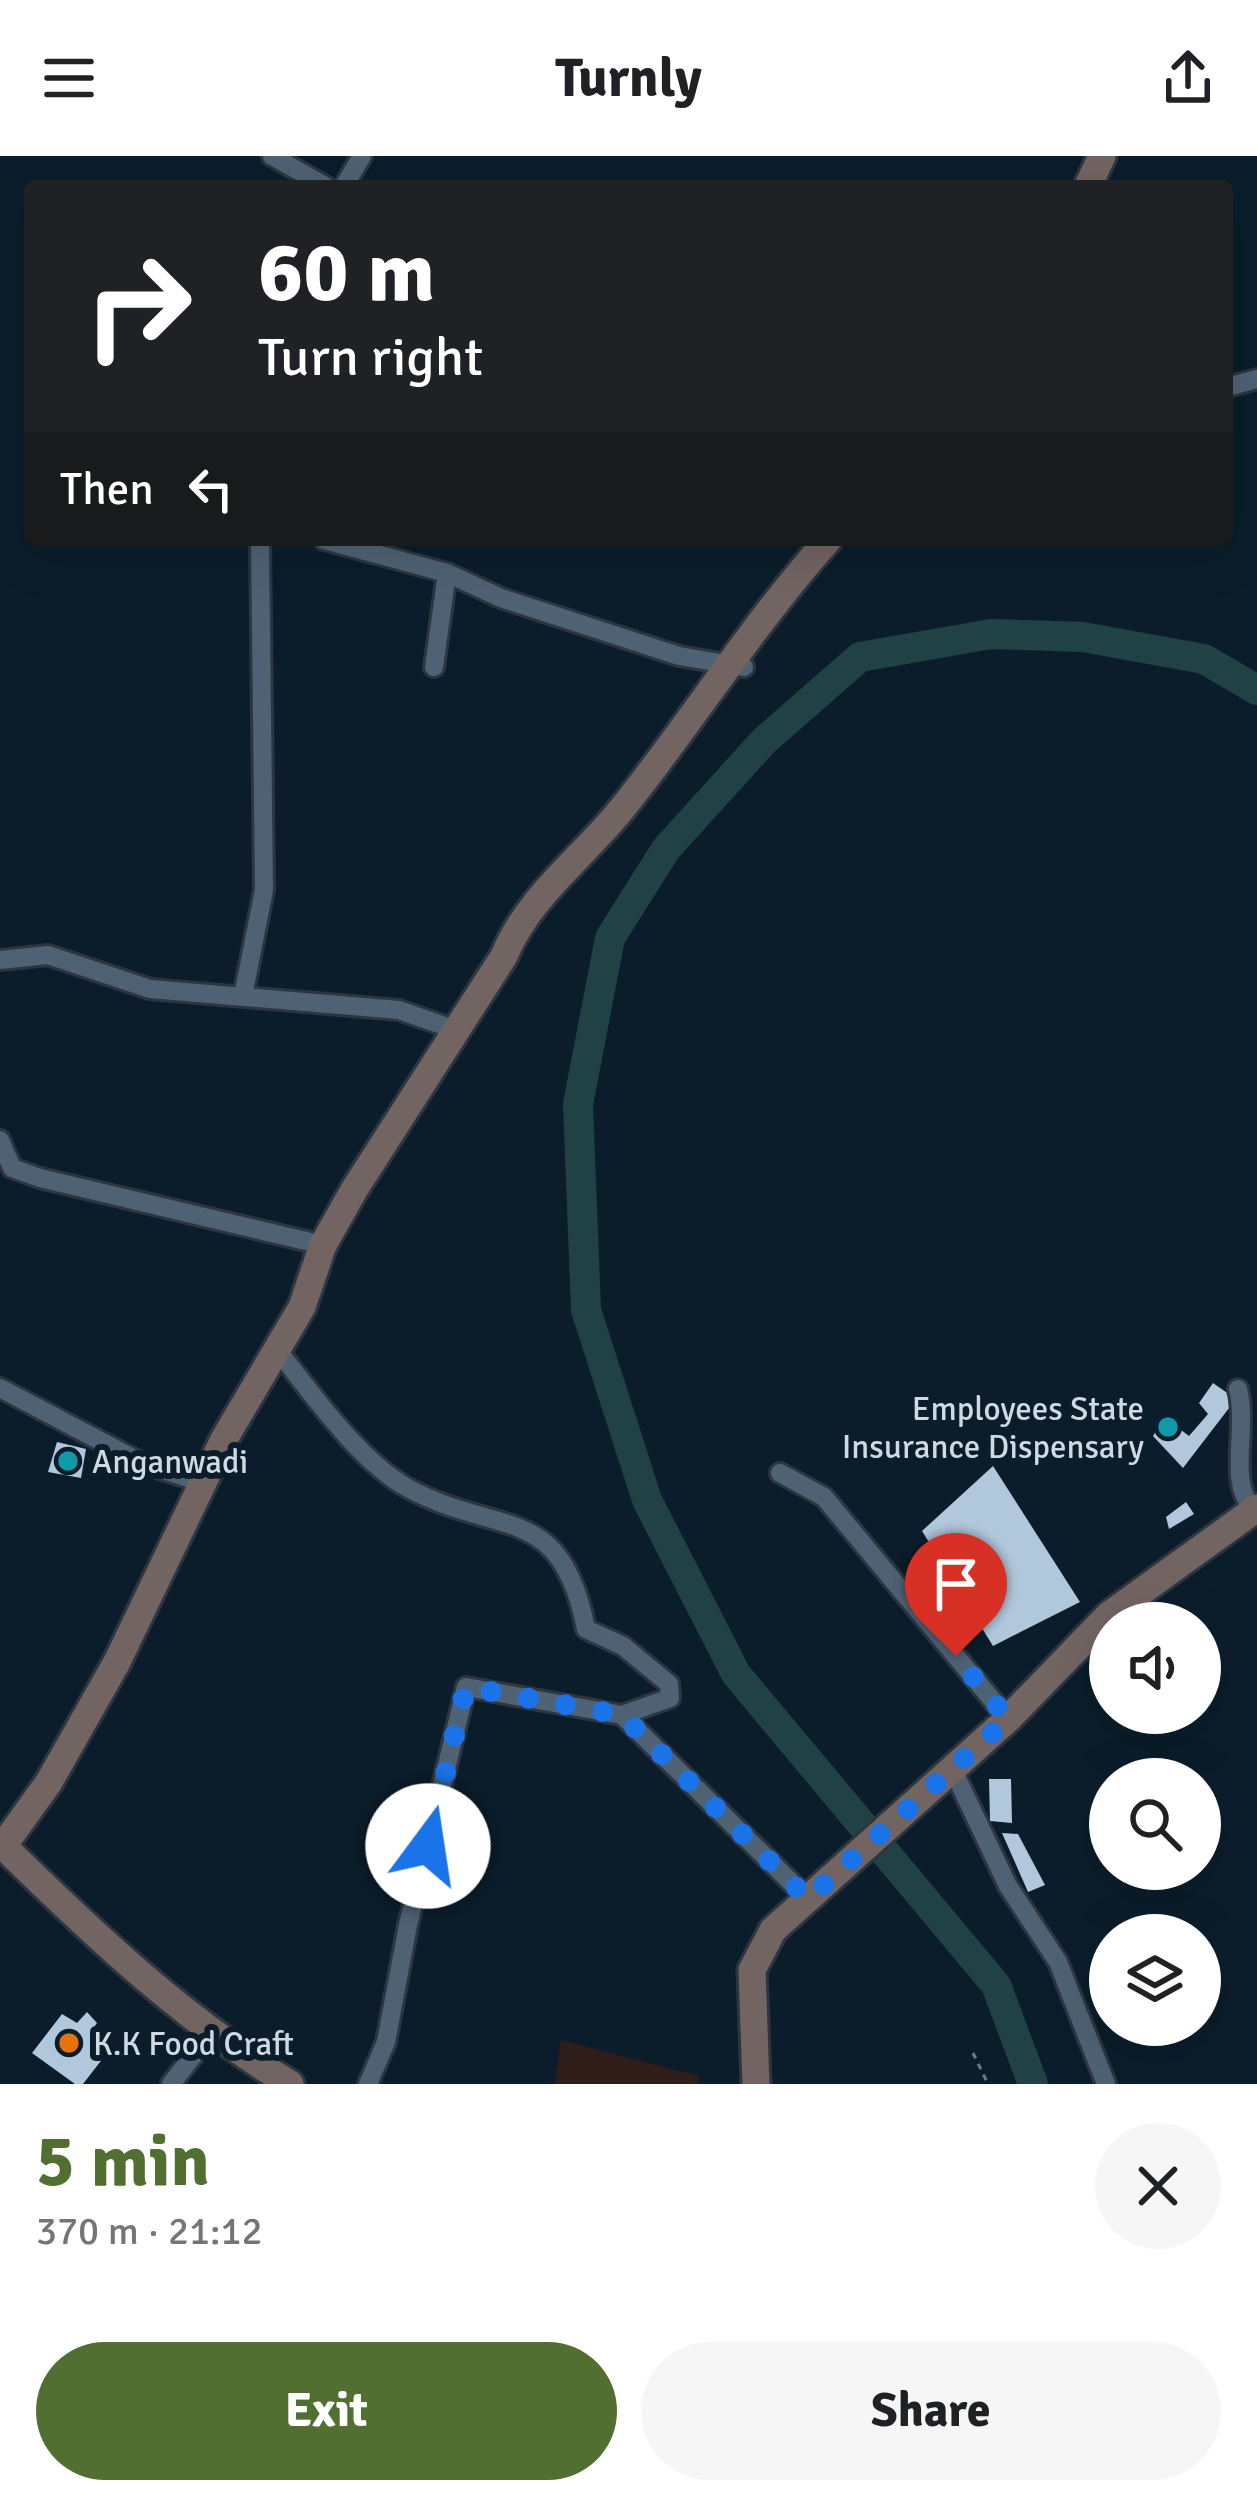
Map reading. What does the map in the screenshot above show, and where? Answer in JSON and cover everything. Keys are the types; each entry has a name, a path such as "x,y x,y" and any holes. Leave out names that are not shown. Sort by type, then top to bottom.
{"main road":[{"path":"290,2084 211,2033 79,1924 2,1845 49,1782 103,1687 203,1483 302,1307 323,1245 504,956 518,923 624,807 734,666 792,575 822,546"},
{"path":"756,2084 752,1970 773,1930 1008,1719 1109,1615 1254,1508"}],"street":[{"path":"272,156 314,180"},
{"path":"243,996 263,890 260,546"},
{"path":"346,546 447,573 536,611 734,666"},
{"path":"434,667 447,573"},
{"path":"0,960 48,956 150,989 399,1010 456,1030"},
{"path":"0,1140 12,1168 40,1178 323,1245"},
{"path":"279,1352 332,1419 404,1486 556,1547 577,1582 586,1629 622,1646 669,1684 670,1698 622,1715 466,1687 408,1924 386,2042 368,2084"},
{"path":"0,1388 142,1462 203,1483"},
{"path":"1238,1388 1246,1422 1238,1461 1241,1496 1254,1508"},
{"path":"780,1473 824,1497 1008,1719"},
{"path":"622,1715 808,1899"},
{"path":"952,1770 1008,1886 1058,1963 1106,2084"},
{"path":"171,2084 211,2033"}],"path":[{"path":"973,2053 988,2084"}],"shaded area":[{"path":"561,2040 699,2076 698,2084 555,2084"}],"building":[{"name":"Employees State Insurance Dispensary","path":"1213,1383 1236,1399 1183,1468 1153,1436 1164,1417 1189,1436 1208,1414 1199,1403"},
{"name":"Anganwadi","path":"57,1442 86,1449 81,1478 48,1472"},
{"path":"993,1466 1080,1602 993,1646 922,1531"},
{"path":"1186,1502 1194,1514 1169,1529 1166,1517"},
{"path":"989,1779 1011,1779 1012,1823 990,1821"},
{"path":"1002,1833 1018,1834 1045,1885 1028,1892"},
{"name":"K.K Food Craft","path":"87,2012 97,2023 90,2033 107,2053 83,2084 75,2084 32,2053 62,2014 77,2023"}],"waterway":[{"path":"1033,2084 996,1985 736,1674 647,1500 586,1310 578,1104 610,938 666,849 764,741 860,657 991,634 1083,637 1204,659 1257,690"}],"place":[{"name":"Employees State Insurance Dispensary","path":"1168,1427"},
{"name":"Anganwadi","path":"68,1461"},
{"name":"K.K Food Craft","path":"69,2043"}],"route":[{"path":"428,1846 466,1687 622,1715 808,1899 1008,1719 956,1656"}]}
